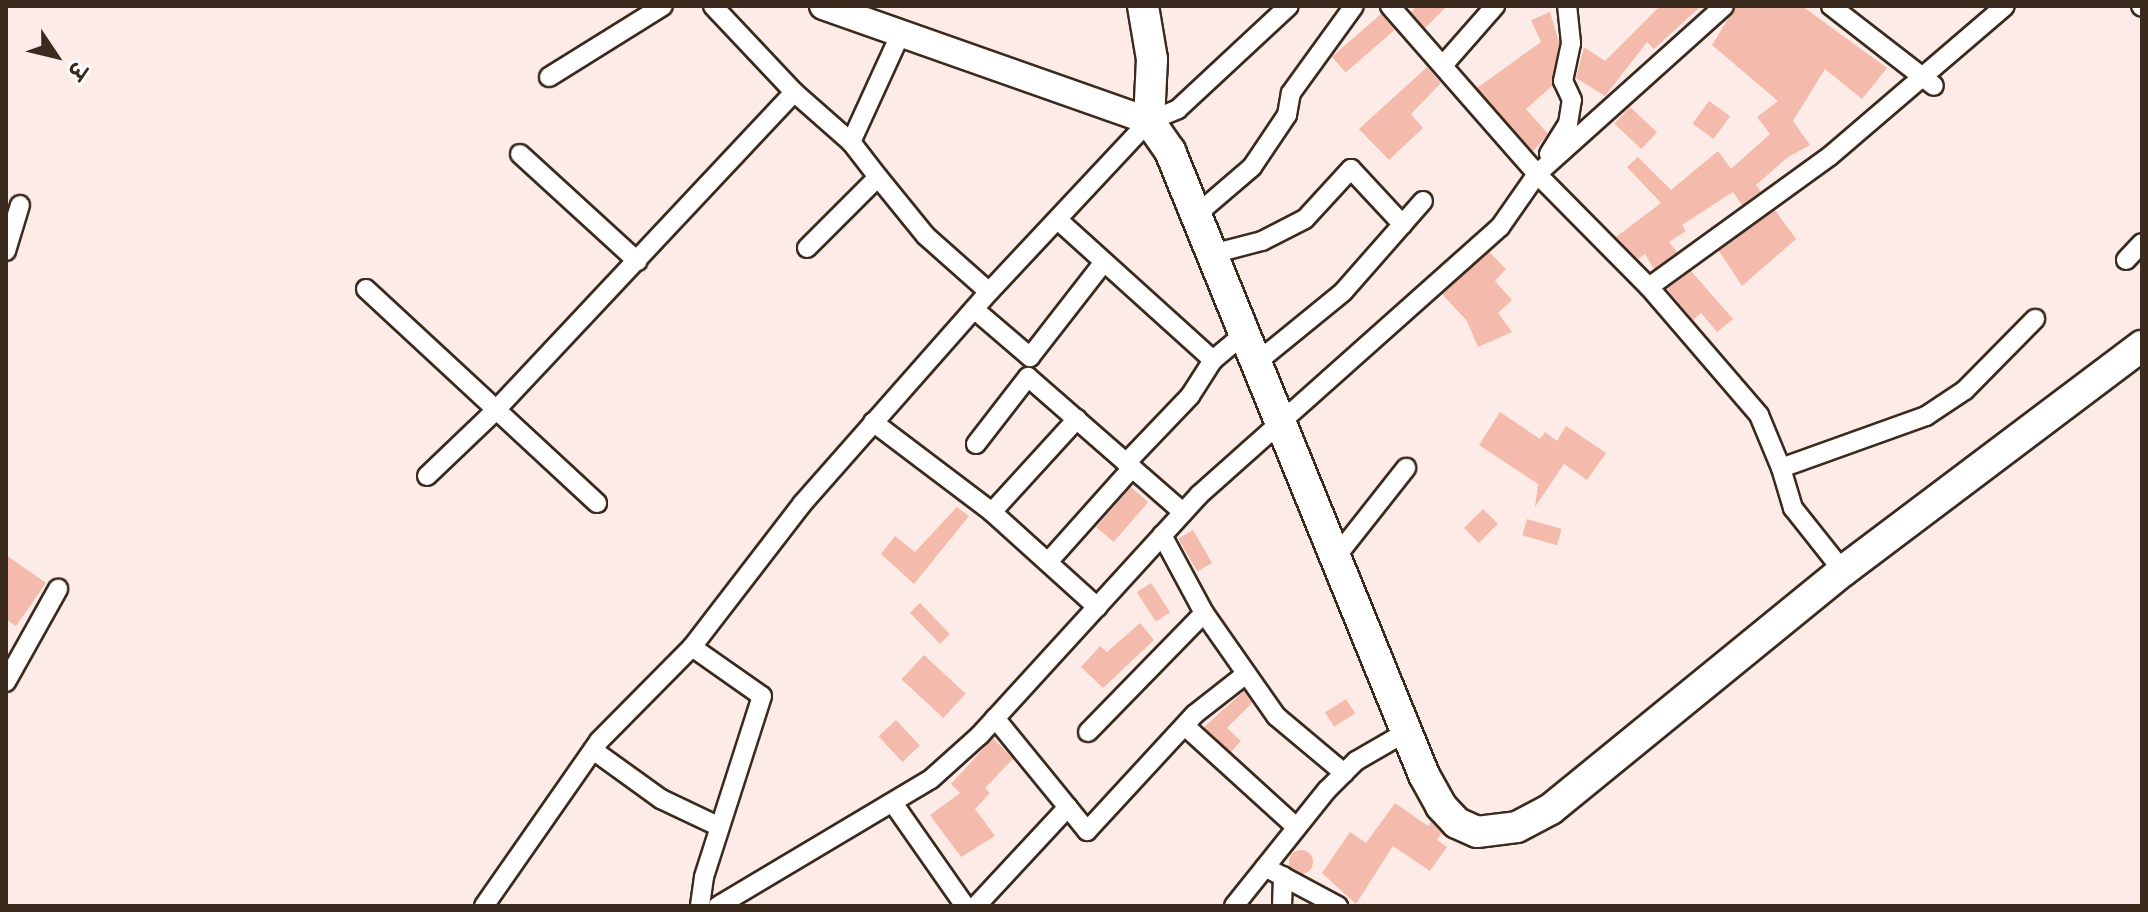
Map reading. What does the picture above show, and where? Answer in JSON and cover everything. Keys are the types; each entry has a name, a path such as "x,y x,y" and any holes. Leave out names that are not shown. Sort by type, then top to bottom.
{"main road":[{"path":"823,6 1149,121 1170,151 1406,732 1441,806 1457,823 1477,832 1517,827 1610,764 1843,571 2142,346"},
{"path":"1143,6 1152,59 1149,121"}],"street":[{"path":"549,77 663,6"},
{"path":"713,6 794,92 851,142 926,236 989,292"},
{"path":"484,906 593,750 692,647 802,504 989,292 1149,121 1178,109 1289,6"},
{"path":"1196,215 1252,167 1287,115 1291,93 1354,6"},
{"path":"1390,6 1445,63 1537,174 1649,287 1759,415 1781,468 1793,508 1843,571"},
{"path":"1445,63 1495,6"},
{"path":"718,906 931,779 995,718 1183,512 1280,421 1500,227 1568,124 1572,100 1563,81 1571,43 1567,6"},
{"path":"1537,174 1724,6"},
{"path":"1831,6 1928,82"},
{"path":"1649,287 1928,82 2005,6"},
{"path":"851,142 901,33"},
{"path":"427,476 493,413 794,92"},
{"path":"520,154 637,261"},
{"path":"1212,254 1262,241 1305,219 1351,169 1403,225"},
{"path":"807,248 878,177"},
{"path":"1256,363 1334,300 1423,201"},
{"path":"6,251 20,205"},
{"path":"1058,220 1213,360"},
{"path":"2126,260 2142,243"},
{"path":"974,309 1030,357 1104,262"},
{"path":"366,289 493,413 597,503"},
{"path":"1781,468 1926,416 1965,390 2035,319"},
{"path":"1048,562 1190,396 1213,360 1244,334"},
{"path":"976,444 1028,377 1183,512"},
{"path":"992,512 1077,419"},
{"path":"873,422 992,512 1097,607"},
{"path":"1335,558 1406,468"},
{"path":"1162,535 1204,613 1276,716 1344,773"},
{"path":"6,682 58,589"},
{"path":"1088,732 1204,613"},
{"path":"692,647 762,696 720,827 700,906"},
{"path":"995,718 1087,831 1185,726 1245,675"},
{"path":"1185,726 1296,827"},
{"path":"1234,906 1296,827 1344,773 1406,732"},
{"path":"593,750 661,799 720,827"},
{"path":"893,803 965,906"},
{"path":"976,906 1068,807"},
{"path":"1265,867 1338,906"},
{"path":"1282,906 1283,876"}],"building":[{"path":"1417,6 1447,6 1425,28 1411,12"},
{"path":"1660,6 1701,6 1654,49 1647,42 1605,96 1576,78 1584,47 1605,61"},
{"path":"1736,6 1802,6 1887,68 1862,99 1825,69 1793,121 1810,145 1788,157 1756,185 1761,191 1742,205 1733,192 1682,225 1686,231 1669,242 1677,252 1654,269 1645,254 1638,259 1616,237 1661,203 1627,167 1638,157 1671,190 1718,151 1731,169 1770,134 1757,117 1778,101 1712,45"},
{"path":"1550,12 1559,42 1552,86 1526,109 1548,134 1533,151 1477,88 1541,42 1531,20"},
{"path":"1381,14 1395,30 1346,72 1332,57"},
{"path":"1427,67 1441,83 1411,114 1423,128 1389,160 1359,129"},
{"path":"1709,101 1730,116 1714,139 1693,124"},
{"path":"1630,107 1657,132 1641,149 1614,124"},
{"path":"1775,210 1796,239 1742,286 1719,251"},
{"path":"1489,252 1506,269 1495,281 1512,300 1498,313 1512,332 1478,347 1467,321 1442,294"},
{"path":"1691,271 1733,319 1717,332 1701,313 1693,320 1667,289"},
{"path":"1500,412 1540,439 1545,432 1557,441 1566,426 1606,453 1587,480 1564,464 1535,507 1538,484 1479,445"},
{"path":"1131,487 1148,502 1114,542 1096,527"},
{"path":"957,507 969,516 914,584 881,554 895,536 915,552"},
{"path":"1483,509 1498,524 1479,543 1464,528"},
{"path":"1527,519 1562,529 1557,545 1522,535"},
{"path":"1193,530 1212,563 1197,571 1178,538"},
{"path":"6,555 46,583 16,626 6,619"},
{"path":"1151,583 1170,612 1156,622 1137,592"},
{"path":"920,603 950,634 940,644 910,613"},
{"path":"1140,623 1154,640 1103,688 1081,667 1100,646 1107,652"},
{"path":"924,655 966,694 943,718 901,679"},
{"path":"1244,691 1252,703 1227,728 1241,741 1231,752 1204,727"},
{"path":"1346,699 1355,713 1334,727 1325,713"},
{"path":"896,720 920,746 902,762 878,736"},
{"path":"993,738 1013,759 985,788 990,793 975,809 995,836 961,857 930,815 960,793 951,784"},
{"path":"1395,803 1428,826 1431,822 1442,833 1437,840 1447,847 1430,871 1393,846 1356,904 1322,873 1350,832 1366,843"},
{"path":"1301,850 1309,854 1313,862 1309,870 1301,874 1293,870 1289,862 1293,854"}]}
